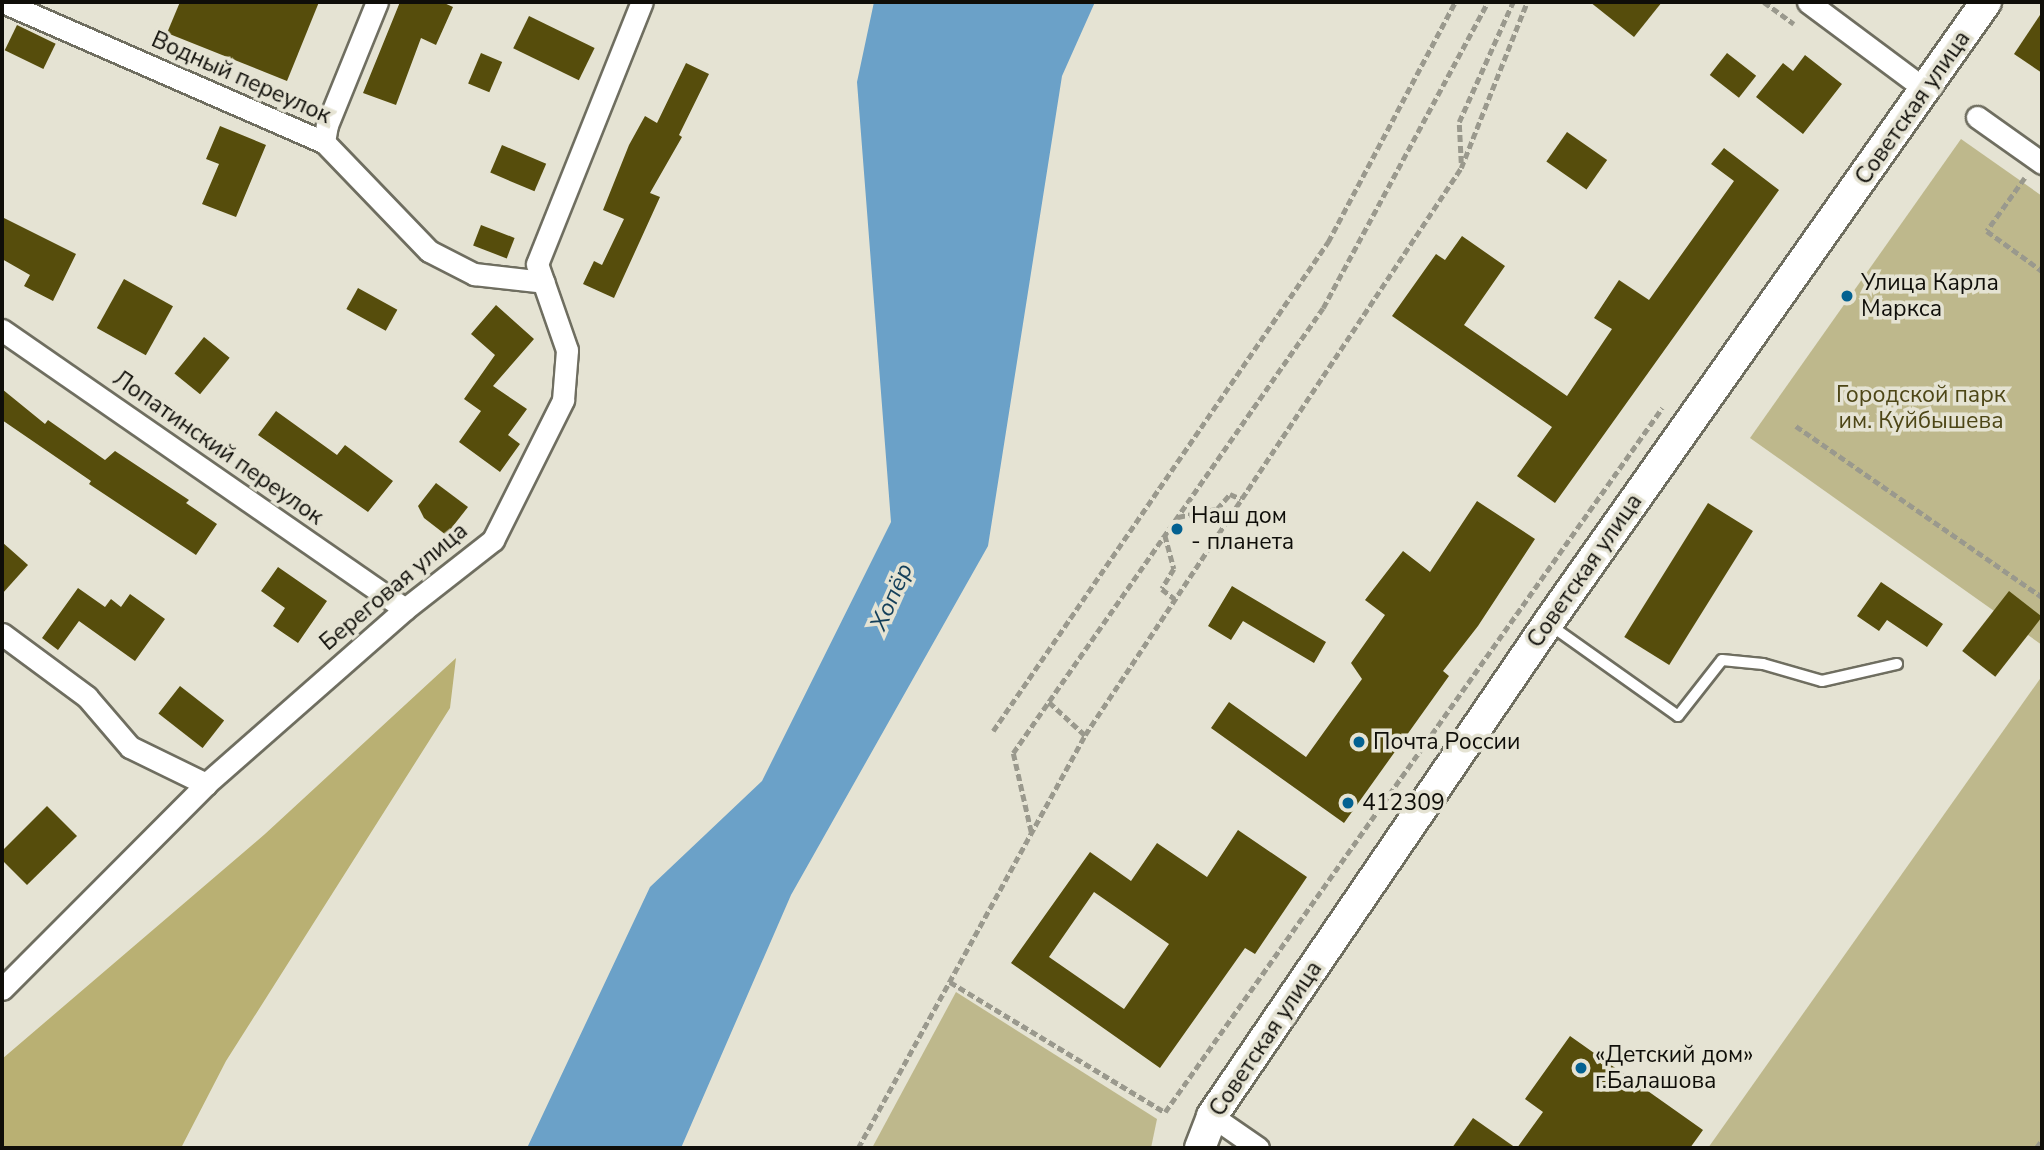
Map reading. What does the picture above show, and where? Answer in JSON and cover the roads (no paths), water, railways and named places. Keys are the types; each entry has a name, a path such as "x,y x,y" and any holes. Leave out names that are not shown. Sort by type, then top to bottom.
{"street":[{"name":"Водный переулок","path":"3,2 324,142 429,251 474,274 544,282"},
{"path":"324,142 327,125 377,2"},
{"name":"Береговая улица","path":"2,989 206,784 405,608 492,540 563,400 567,350 537,264 642,2"},
{"path":"1808,2 1926,90"},
{"name":"Советская улица","path":"1200,1148 1212,1116 1548,623 1986,2"},
{"path":"1977,117 2040,162"},
{"name":"Лопатинский переулок","path":"2,330 405,608"},
{"path":"2,634 87,697 130,747 206,784"},
{"path":"1212,1116 1258,1148"}],"lane":[{"path":"1548,623 1678,716 1722,660 1763,664 1822,681 1897,664"}],"water":[{"name":"Хопёр","path":"874,2 1095,2 1062,76 988,546 791,895 681,1148 527,1148 650,887 762,781 891,522 857,82"}],"place":[{"name":"Улица Карла Маркса","path":"1847,296"},
{"name":"Наш дом - планета","path":"1177,529"},
{"name":"Почта России","path":"1359,742"},
{"name":"412309","path":"1348,803"},
{"name":"«Детский дом» г.Балашова","path":"1581,1068"}],"park label":[{"name":"Городской парк им. Куйбышева","path":"1921,408"}]}
